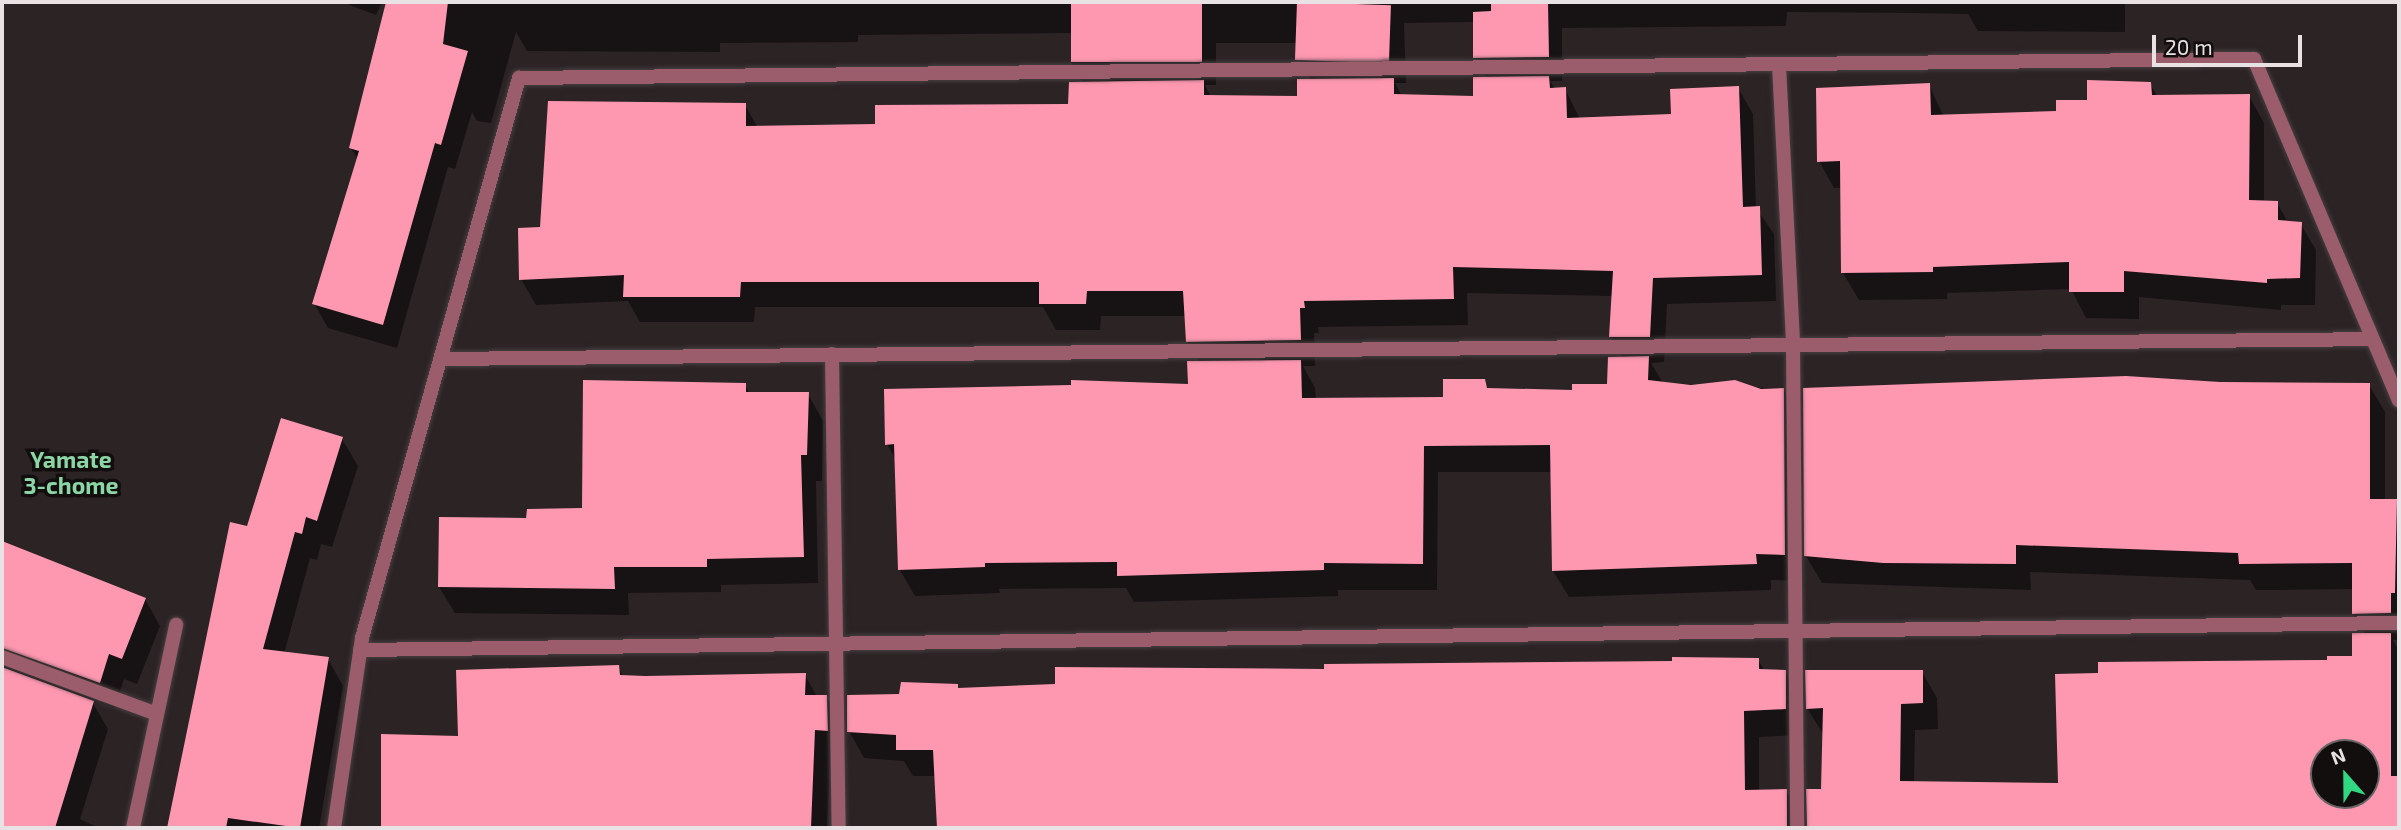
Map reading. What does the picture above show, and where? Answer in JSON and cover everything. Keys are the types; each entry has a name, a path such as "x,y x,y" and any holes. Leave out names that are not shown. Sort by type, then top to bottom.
{"street":[{"path":"334,828 360,650 519,78 2254,59 2399,400"},
{"path":"1779,65 1793,346 1797,828"},
{"path":"441,359 2372,340"},
{"path":"832,354 839,828"},
{"path":"360,650 2399,623"},
{"path":"133,828 154,713 176,625"},
{"path":"2,657 154,713"}],"building":[{"path":"386,2 448,2 443,44 468,51 441,145 435,143 383,325 312,304 359,151 349,148"},
{"path":"1071,2 1202,2 1202,62 1071,62"},
{"path":"1297,2 1391,5 1389,63 1295,60"},
{"path":"1491,2 1548,2 1549,57 1473,58 1473,12 1491,11"},
{"path":"1549,76 1550,88 1566,87 1567,118 1671,114 1670,89 1739,86 1743,207 1760,206 1762,275 1653,278 1650,337 1609,337 1613,271 1453,267 1454,299 1304,301 1305,308 1300,308 1301,340 1186,342 1183,291 1087,291 1086,304 1039,304 1039,282 741,282 740,297 623,297 624,275 519,280 518,228 540,227 548,101 746,103 746,126 875,124 875,105 1068,104 1069,82 1204,80 1204,95 1297,96 1297,79 1394,78 1394,94 1473,96 1473,77"},
{"path":"2087,80 2151,82 2152,95 2250,94 2249,200 2278,201 2278,220 2302,222 2300,278 2267,279 2267,283 2124,271 2124,292 2069,292 2069,262 1933,267 1933,272 1841,273 1840,161 1817,162 1816,88 1930,83 1931,115 2056,111 2056,100 2087,100"},
{"path":"1649,356 1648,380 1691,385 1735,380 1761,389 1784,388 1785,555 1756,554 1757,564 1552,571 1550,445 1424,446 1423,564 1324,563 1324,570 1117,576 1117,562 985,563 985,567 898,570 894,444 885,445 884,389 1071,385 1071,380 1188,384 1187,361 1301,360 1302,398 1443,397 1443,379 1485,379 1487,388 1572,390 1572,384 1607,384 1608,357"},
{"path":"2126,376 2220,382 2370,383 2370,499 2397,499 2395,593 2391,593 2391,613 2352,614 2352,563 2239,564 2238,553 2016,545 2016,564 1883,563 1804,556 1803,388"},
{"path":"583,380 746,383 746,392 809,392 807,455 801,455 804,557 707,559 707,567 614,567 615,589 438,587 439,517 526,518 527,509 582,508"},
{"path":"281,418 343,437 317,521 306,517 302,534 295,532 263,649 329,657 300,828 228,818 226,828 167,828 230,522 247,526"},
{"path":"2,541 146,598 122,659 109,654 100,683 2,648"},
{"path":"2352,633 2391,633 2391,776 2399,776 2399,828 1807,828 1806,789 1821,789 1823,708 1806,709 1805,670 1923,670 1923,703 1901,704 1900,781 2058,783 2055,674 2098,673 2098,662 2327,660 2327,656 2352,656"},
{"path":"1672,657 1759,658 1759,669 1786,670 1786,709 1744,711 1745,790 1787,789 1787,828 937,828 933,750 896,750 896,735 847,732 847,695 899,694 901,682 958,684 958,688 1055,684 1055,667 1324,669 1324,664 1672,661"},
{"path":"619,665 620,675 806,673 805,695 827,695 828,731 815,730 811,828 381,828 381,734 458,736 456,670"},
{"path":"2,667 94,701 55,828 2,828"}],"district":[{"name":"Yamate 3-chome","path":"71,472"}]}
